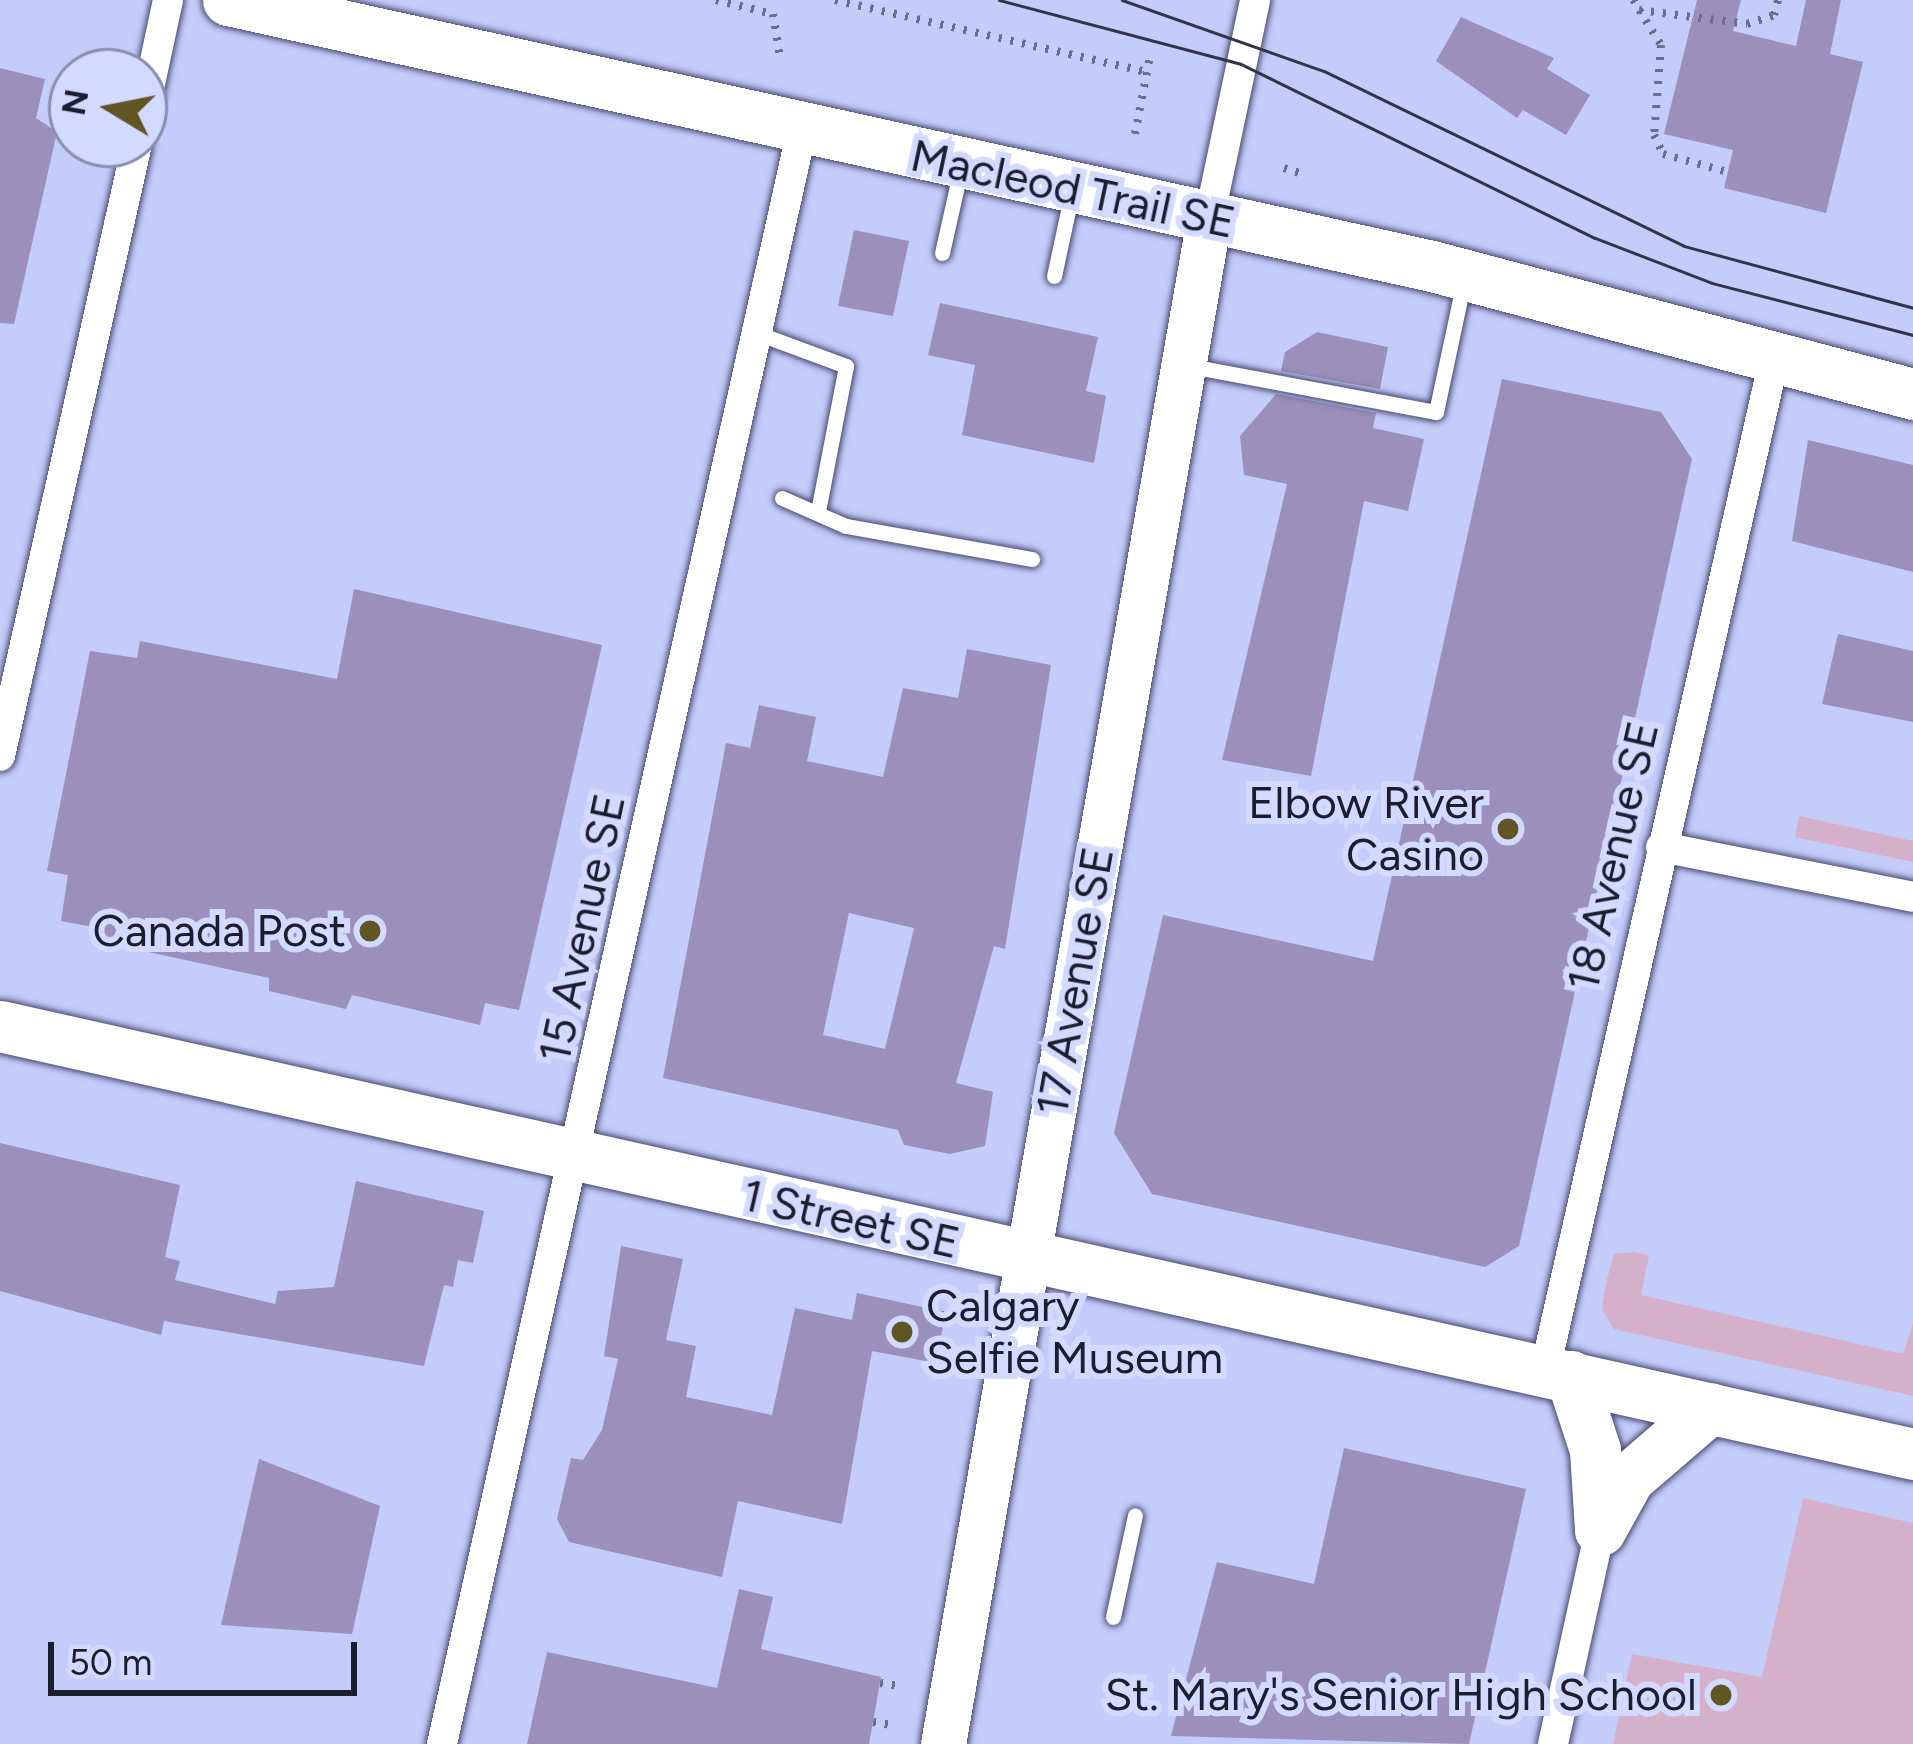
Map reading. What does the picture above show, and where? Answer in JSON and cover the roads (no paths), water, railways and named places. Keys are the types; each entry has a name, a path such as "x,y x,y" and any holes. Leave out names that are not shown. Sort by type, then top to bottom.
{"main road":[{"name":"Macleod Trail SE","path":"228,0 1465,276 1773,364 1913,394"},
{"name":"17 Avenue SE","path":"943,1744 1209,219"},
{"name":"1 Street SE","path":"0,1026 1026,1260 1913,1454"},
{"path":"1558,1373 1595,1450 1600,1530"},
{"path":"1600,1530 1629,1478 1710,1408"}],"street":[{"path":"158,48 168,0"},
{"path":"1209,219 1255,0"},
{"name":"15 Avenue SE","path":"442,1744 579,1155 802,129"},
{"path":"0,756 131,168"},
{"name":"18 Avenue SE","path":"1558,1373 1661,847 1773,364"},
{"path":"1661,847 1913,897"},
{"path":"1553,1744 1600,1530"}],"lane":[{"path":"942,253 962,164"},
{"path":"1054,276 1073,189"},
{"path":"1182,365 1436,412 1465,276"},
{"path":"757,334 846,366 819,506"},
{"path":"782,498 819,506 846,526 1032,559"},
{"path":"1113,1616 1135,1514"}],"tram line":[{"path":"999,0 1241,64 1595,238 1712,283 1913,335"},
{"path":"1122,0 1324,71 1684,246 1913,308"}],"place":[{"name":"Elbow River Casino","path":"1508,829"},
{"name":"Canada Post","path":"370,931"},
{"name":"Calgary Selfie Museum","path":"902,1332"},
{"name":"St. Mary's Senior High School","path":"1721,1695"}]}
